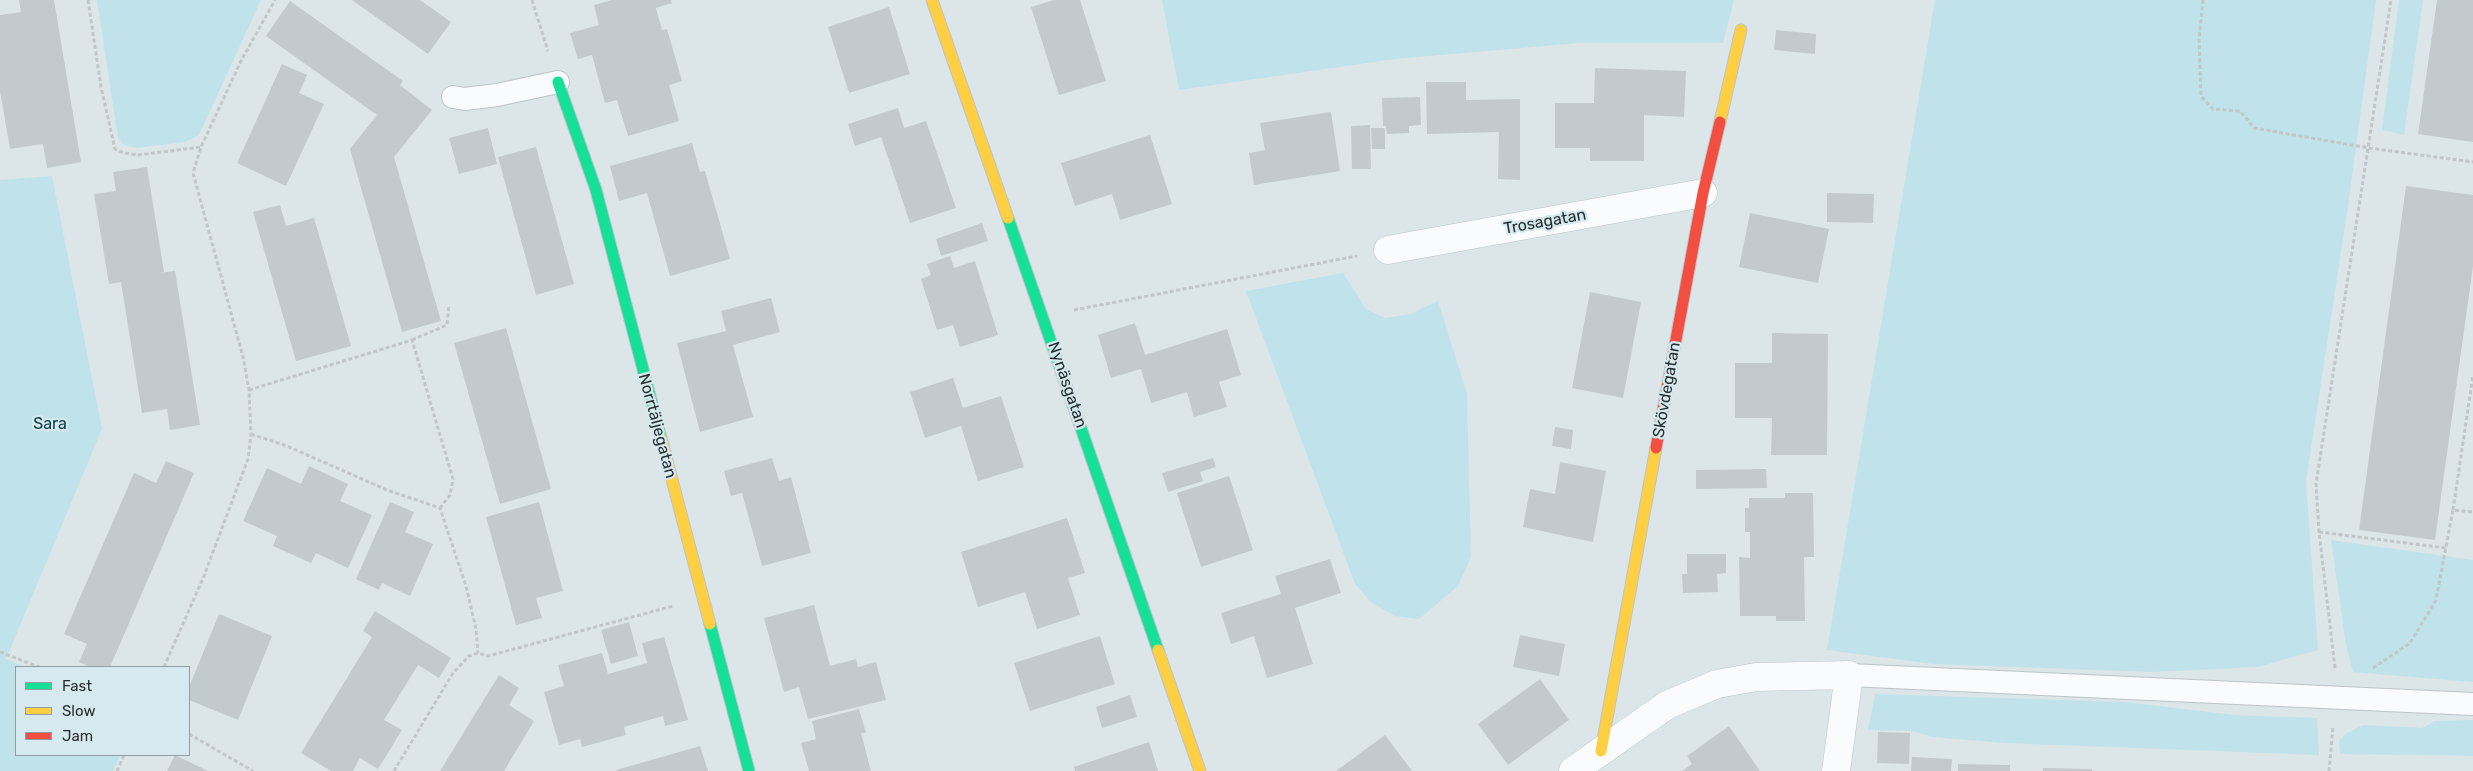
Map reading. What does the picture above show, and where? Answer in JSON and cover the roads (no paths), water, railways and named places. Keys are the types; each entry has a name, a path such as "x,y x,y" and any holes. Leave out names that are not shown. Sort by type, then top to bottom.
{"street":[{"name":"Nynäsgatan","path":"932,0 1200,771"},
{"name":"Skövdegatan","path":"1600,751 1703,193 1741,30"},
{"name":"Norrtäljegatan","path":"558,82 596,190 701,596 749,771"},
{"name":"Trosagatan","path":"1388,250 1703,193"},
{"path":"1573,771 1667,704 1717,684 1756,677 1849,675 1836,771"}],"lane":[{"path":"453,97 465,99 497,95 558,82"},
{"path":"1849,675 2473,704"}],"park label":[{"name":"Sara","path":"50,424"}]}
